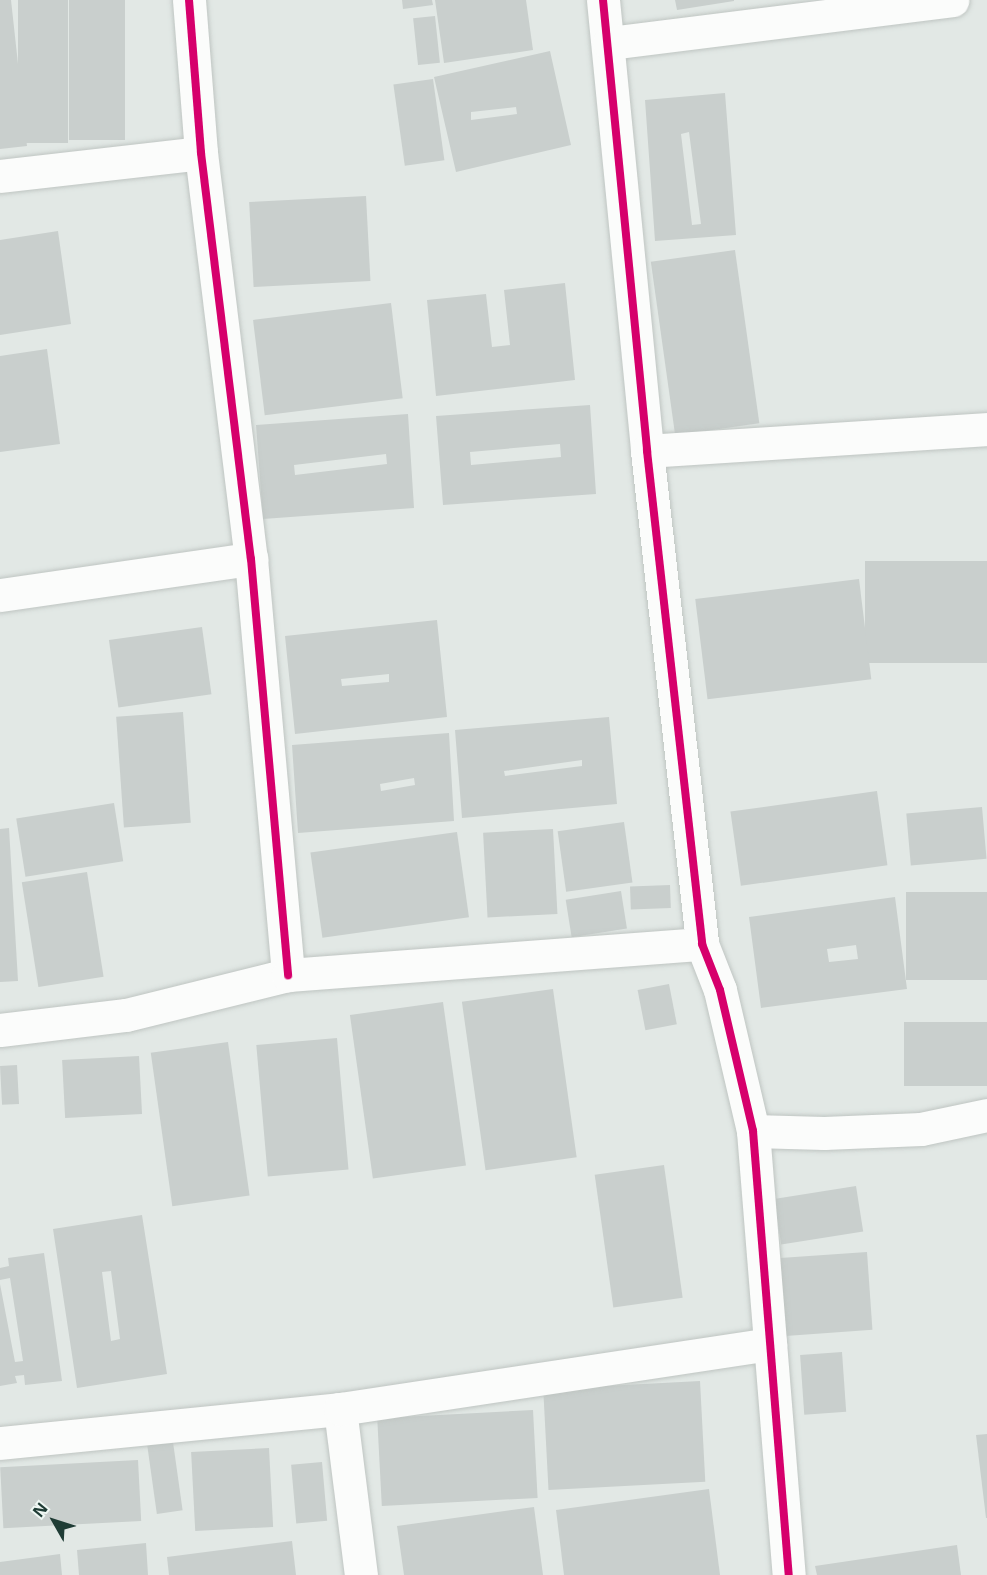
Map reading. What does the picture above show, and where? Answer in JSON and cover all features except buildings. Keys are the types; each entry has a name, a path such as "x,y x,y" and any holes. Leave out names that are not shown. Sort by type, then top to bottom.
{"street":[{"path":"189,0 201,153 251,559 288,975"},
{"path":"603,0 647,451 702,944 720,990 753,1131 789,1575"},
{"path":"609,44 952,0"},
{"path":"0,176 201,153"},
{"path":"647,451 987,429"},
{"path":"0,595 251,559"},
{"path":"0,1030 126,1015 288,975 702,944"},
{"path":"753,1131 824,1133 921,1129 987,1115"},
{"path":"0,1443 340,1409 770,1344"},
{"path":"340,1409 361,1575"}],"cycle path":[{"path":"189,0 201,153 251,559 288,975"},
{"path":"603,0 647,451 702,944 720,990 753,1131 789,1575"}]}
